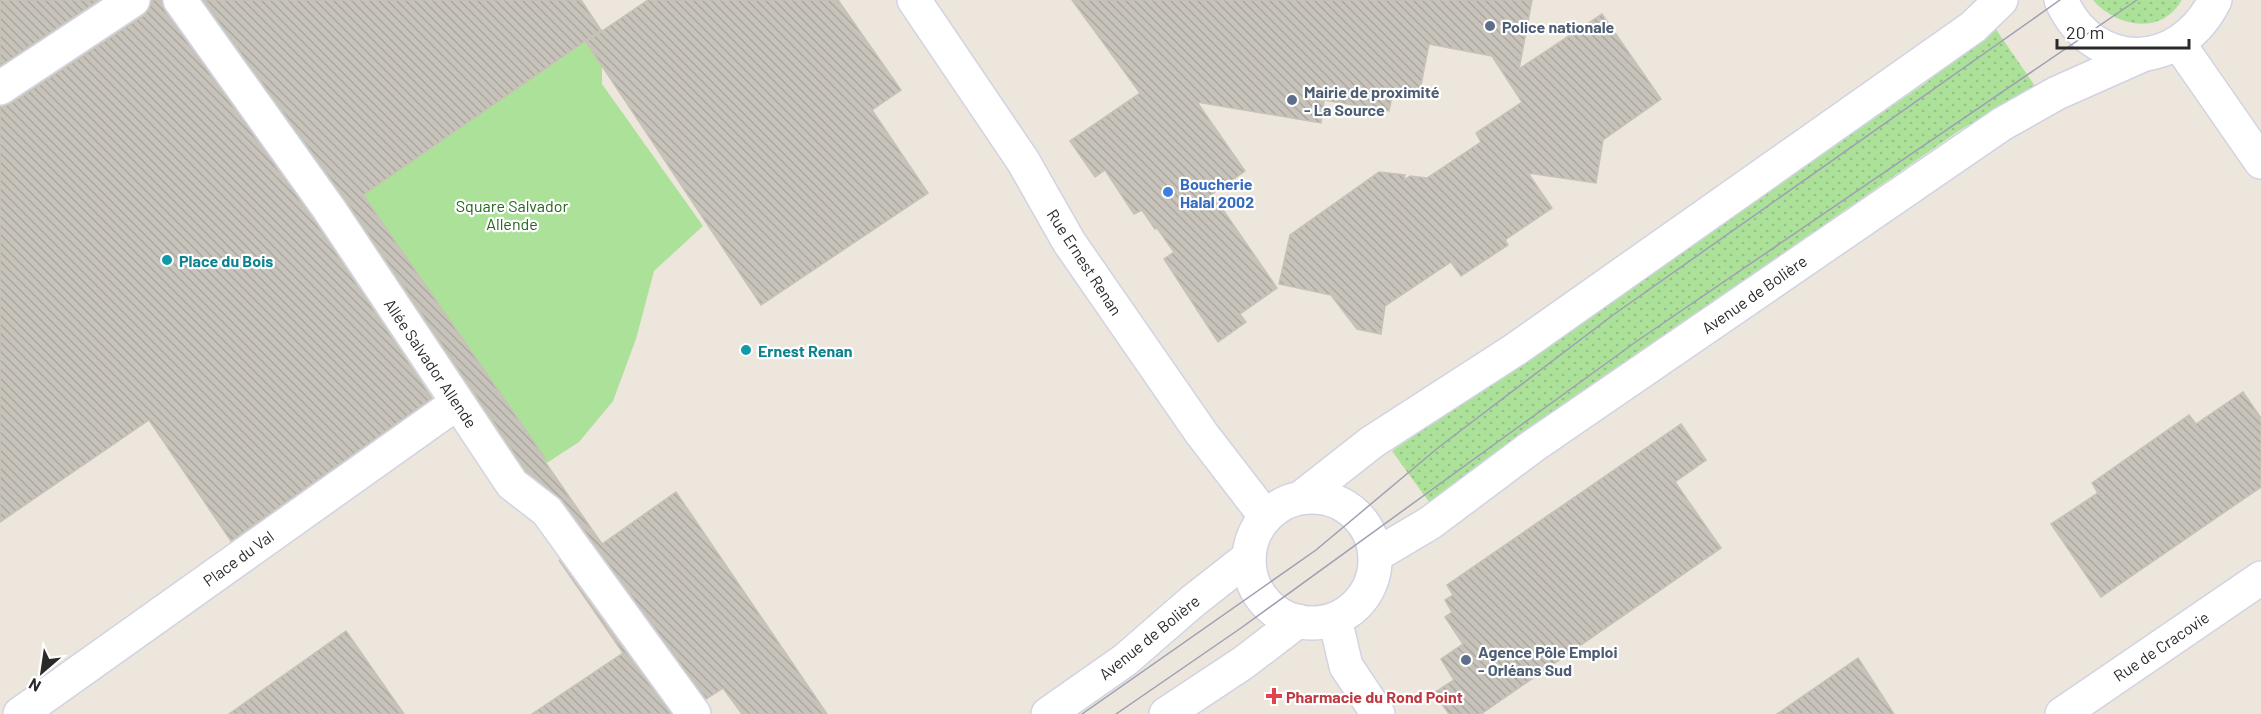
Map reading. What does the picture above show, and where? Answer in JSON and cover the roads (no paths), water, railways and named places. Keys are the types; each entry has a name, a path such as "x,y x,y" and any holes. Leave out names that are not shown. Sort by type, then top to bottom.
{"street":[{"path":"0,88 134,0"},
{"name":"Allée Salvador Allende","path":"180,0 329,210 512,484 547,511 694,714"},
{"name":"Rue Ernest Renan","path":"914,0 1023,161 1070,242 1202,434 1266,517"},
{"path":"1302,497 1323,497 1343,504 1358,516 1370,533 1376,555 1374,575 1366,593 1353,609 1335,619 1317,623 1298,621 1282,615 1258,591 1251,575 1249,557 1257,529 1266,517 1282,504 1302,497 1372,442 1516,349 1963,33 2001,0"},
{"path":"2061,0 2074,25 2094,41 2124,53 2145,54"},
{"path":"2215,0 2206,17 2194,32 2179,44 2261,162"},
{"name":"Avenue de Bolière","path":"1376,555 1430,523 1533,446 2002,124 2057,93 2145,54 2179,44"},
{"name":"Place du Val","path":"20,714 457,403"},
{"name":"Avenue de Bolière","path":"1048,714 1125,660 1193,601 1249,557"},
{"name":"Rue de Cracovie","path":"2062,714 2261,578"},
{"path":"1335,619 1346,666 1378,714"},
{"path":"1166,714 1243,663 1298,621"}],"tram line":[{"path":"1082,714 1316,550 1439,447 1613,315 2060,0"},
{"path":"1116,714 1241,628 1637,341 2137,0"}],"place":[{"name":"Police nationale","path":"1490,26"},
{"name":"Mairie de proximité - La Source","path":"1292,100"},
{"name":"Boucherie Halal 2002","path":"1168,192"},
{"name":"Place du Bois","path":"167,260"},
{"name":"Ernest Renan","path":"746,350"},
{"name":"Agence Pôle Emploi - Orléans Sud","path":"1466,660"},
{"name":"Pharmacie du Rond Point","path":"1274,696"}],"park label":[{"name":"Square Salvador Allende","path":"512,214"}]}
